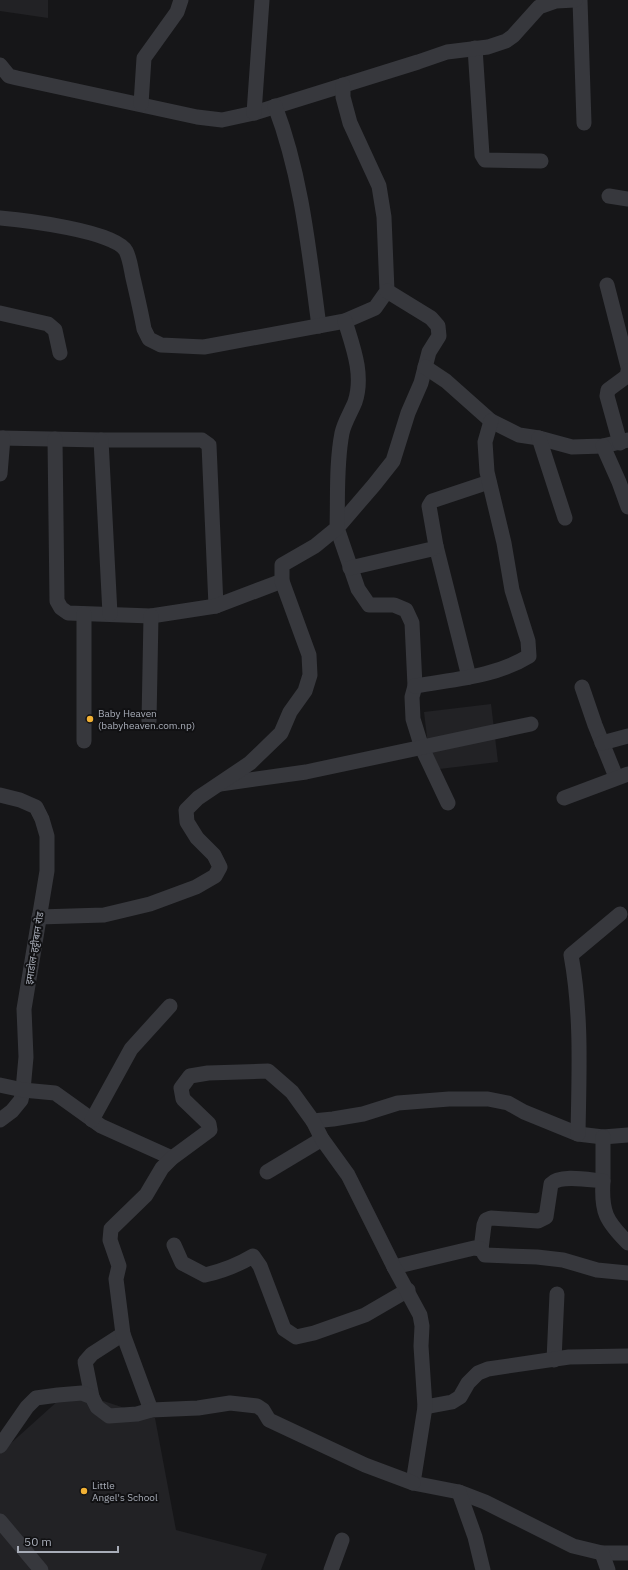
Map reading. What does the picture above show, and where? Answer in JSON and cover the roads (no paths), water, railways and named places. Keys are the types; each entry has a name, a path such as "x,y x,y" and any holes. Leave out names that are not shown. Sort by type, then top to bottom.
{"street":[{"path":"141,104 144,58 176,12 181,0"},
{"path":"254,112 262,0"},
{"path":"0,65 9,76 222,120 275,106 447,52 488,47 506,41 513,36 539,7 556,0 575,0"},
{"path":"580,0 584,123"},
{"path":"476,48 482,155 484,160 541,161"},
{"path":"0,218 44,223 82,231 118,243 126,250 130,261 144,329 149,339 160,345 204,348 345,321 375,308 386,291 384,217 379,186 350,123 343,97 343,85"},
{"path":"275,106 286,133 298,180 319,326"},
{"path":"609,196 628,199"},
{"path":"607,285 628,367"},
{"path":"39,918 104,915 150,904 196,887 215,876 220,867 214,855 197,838 187,822 186,810 198,798 250,763 281,733 290,712 305,691 310,675 309,654 282,581 282,565 315,546 336,528 393,461 408,413 421,383 429,352 439,336 438,326 430,318 386,291"},
{"path":"0,313 48,324 55,330 60,353"},
{"path":"345,321 354,350 358,375 355,401 342,432 339,459 336,528 358,589 369,605 394,605 406,610 412,623 415,686 412,697 414,719 422,748 448,803"},
{"path":"425,367 446,381 491,421 519,435 539,438 572,447 603,446 624,442 607,396 608,390 627,376 628,371"},
{"path":"415,686 490,673 509,667 529,656 528,641 512,590 504,543 487,472 485,442 491,421"},
{"path":"0,474 1,438 202,440 209,445 216,606"},
{"path":"539,438 565,518"},
{"path":"55,439 57,601 61,608 68,613 151,616 216,606 282,581"},
{"path":"101,440 110,614"},
{"path":"603,446 628,507"},
{"path":"469,677 436,546 429,506 432,501 489,482"},
{"path":"350,568 432,549 436,546"},
{"path":"84,614 84,741"},
{"path":"149,721 151,616"},
{"path":"564,798 622,776 602,743 582,687"},
{"path":"218,785 306,772 531,724"},
{"path":"602,743 628,736"},
{"name":"इमाडोल-हट्टीबान रोड","path":"0,795 20,800 36,807 42,818 47,836 47,871 24,1008 26,1057 23,1090 21,1100 12,1111 0,1120"},
{"path":"578,1134 580,1061 579,1026 577,987 571,955 620,914"},
{"path":"92,1120 131,1050 170,1006"},
{"path":"150,1410 123,1334 116,1279 119,1266 110,1240 111,1229 146,1194 162,1168 172,1158 210,1130 209,1124 183,1099 181,1088 190,1076 208,1073 268,1071 292,1092 313,1121 322,1139 348,1175 420,1315 425,1407 413,1483"},
{"path":"0,1085 23,1090 56,1093 101,1126 172,1158"},
{"path":"313,1121 333,1120 363,1114 398,1103 449,1099 488,1099 508,1103 524,1112 578,1134 603,1137 628,1135"},
{"path":"603,1137 602,1196 604,1212 616,1231 628,1243"},
{"path":"267,1172 322,1139"},
{"path":"603,1181 562,1178 554,1180 551,1184 546,1217 538,1221 491,1218 486,1220 481,1249 485,1255 537,1257 557,1260 597,1270 628,1273"},
{"path":"174,1245 182,1263 205,1275 222,1271 240,1264 253,1256 260,1266 284,1328 296,1337 314,1333 365,1315 408,1290"},
{"path":"394,1267 465,1249 481,1249"},
{"path":"554,1360 557,1294"},
{"path":"123,1334 92,1354 85,1362 92,1397 97,1407 109,1416 137,1414 150,1410 198,1408 230,1403 257,1406 263,1410 269,1420 365,1465 413,1483 459,1492 485,1502 573,1546 602,1553 628,1554"},
{"path":"425,1407 452,1402 460,1397 468,1383 478,1373 488,1369 569,1357 628,1356"},
{"path":"0,1446 27,1407 36,1398 58,1394 82,1393 92,1397"},
{"path":"459,1492 475,1537 484,1570"},
{"path":"0,1521 41,1570"},
{"path":"331,1570 342,1540"},
{"path":"602,1553 608,1570"}],"place":[{"name":"Baby Heaven (babyheaven.com.np)","path":"90,719"},
{"name":"Little Angel's School","path":"84,1491"}]}
